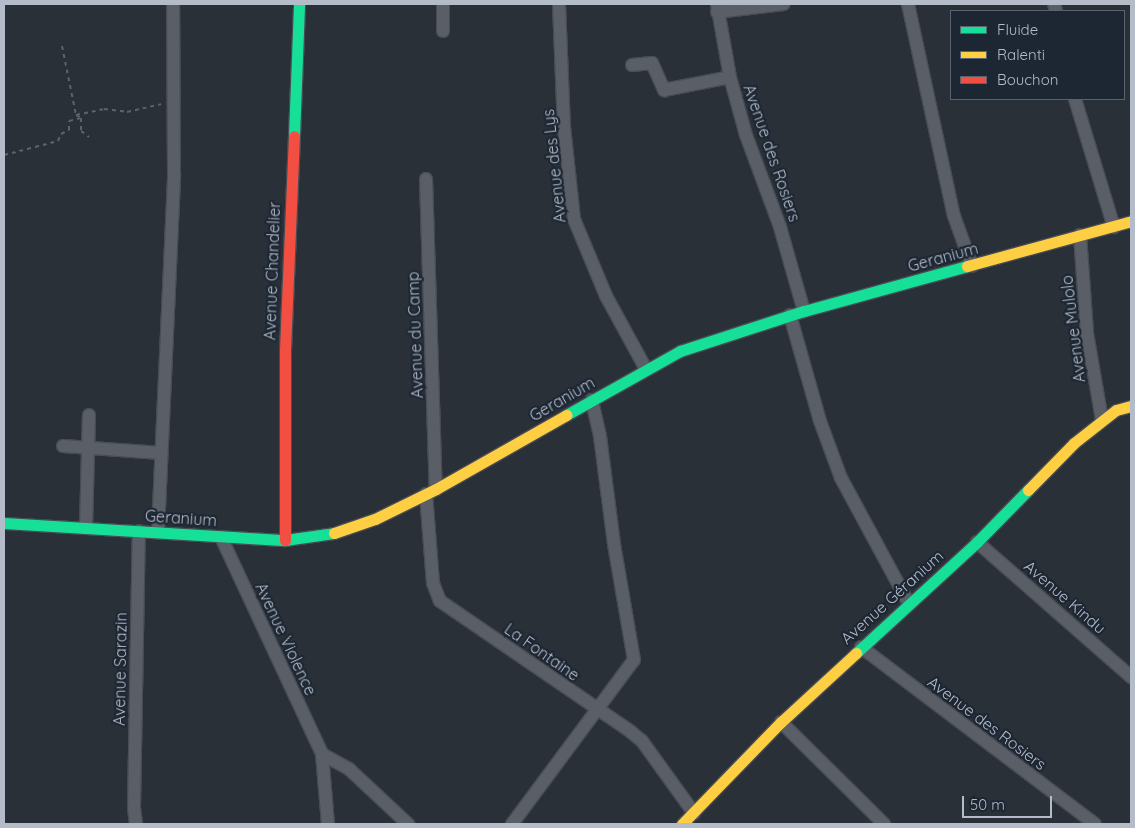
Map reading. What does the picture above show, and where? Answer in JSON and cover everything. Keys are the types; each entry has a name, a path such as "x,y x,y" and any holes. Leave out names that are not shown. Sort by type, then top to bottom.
{"street":[{"path":"158,531 174,174 172,102 173,4"},
{"name":"Avenue Chandelier","path":"285,540 284,380 299,4"},
{"path":"443,4 443,31"},
{"name":"Avenue des Lys","path":"560,4 564,127 574,219 606,296 646,369"},
{"path":"717,8 784,4"},
{"path":"908,4 954,216 972,266"},
{"name":"Avenue des Rosiers","path":"717,8 730,77 804,311"},
{"path":"632,65 652,63 664,90 730,77"},
{"path":"1075,100 1114,226"},
{"name":"Avenue du Camp","path":"426,179 431,491"},
{"name":"Geranium","path":"4,523 285,540 337,532 375,519 431,491 680,350 790,315 1131,221"},
{"name":"Avenue Mulolo","path":"1080,235 1087,333 1102,420"},
{"path":"790,315 820,421 841,478 908,602"},
{"path":"512,824 599,711 634,660 614,544 600,436 592,400"},
{"name":"Avenue Géranium","path":"682,824 781,722 908,602 977,542 1074,443 1116,410 1131,406"},
{"path":"86,528 90,447 89,415"},
{"path":"63,446 161,453"},
{"name":"La Fontaine","path":"431,491 433,583 440,601 642,741 694,813"},
{"name":"Avenue Sarazin","path":"136,824 134,808 139,531"},
{"name":"Avenue Violence","path":"220,537 322,754"},
{"name":"Avenue Kindu","path":"977,542 1131,677"},
{"name":"Avenue des Rosiers","path":"861,647 1095,824"},
{"path":"781,722 884,824"},
{"path":"322,754 328,824"},
{"path":"322,754 348,769 408,824"}],"path":[{"path":"62,46 76,115 81,118"},
{"path":"76,115 104,109 127,112 172,102"},
{"path":"81,118 81,131 89,137"},
{"path":"4,155 58,141 61,134 69,130 69,121 81,118"}],"traffic: fast":[{"path":"294,136 299,4"},
{"path":"566,415 680,351 804,311 967,266"},
{"path":"856,653 977,542 1028,490"},
{"path":"4,523 285,540 334,533"}],"traffic: slow":[{"path":"967,266 1131,221"},
{"path":"1028,490 1074,443 1116,410 1131,406"},
{"path":"334,533 375,519 436,489 566,415"},
{"path":"682,824 781,722 856,653"}],"traffic: jam":[{"path":"285,540 285,350 294,136"}]}
